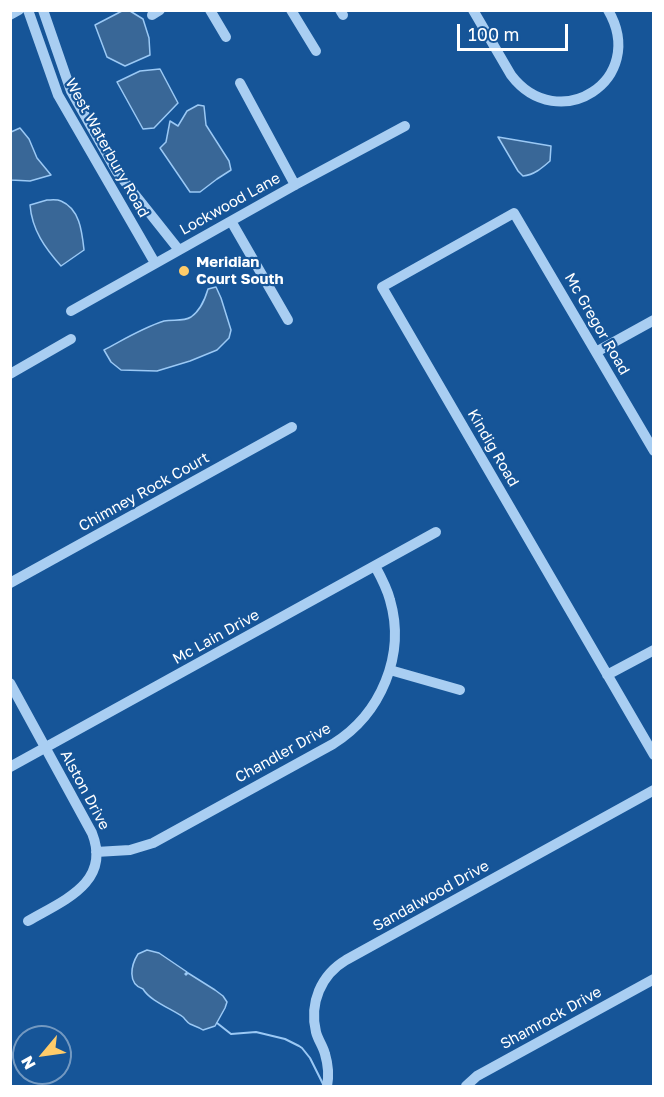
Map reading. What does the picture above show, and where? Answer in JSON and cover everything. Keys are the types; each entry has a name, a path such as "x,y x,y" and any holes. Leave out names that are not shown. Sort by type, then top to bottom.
{"street":[{"path":"10,15 19,10"},
{"name":"West Waterbury Road","path":"28,10 58,95 154,263"},
{"name":"West Waterbury Road","path":"43,10 71,91 117,172 179,250"},
{"path":"210,10 226,37"},
{"path":"291,10 316,51"},
{"path":"475,14 518,84 545,100 568,101 582,98 596,90 607,80 615,65 619,51 618,30 608,10"},
{"path":"240,83 295,185"},
{"name":"Lockwood Lane","path":"71,311 405,126"},
{"name":"Mc Gregor Road","path":"514,213 654,451"},
{"name":"Kindig Road","path":"514,213 382,287 654,755"},
{"path":"231,221 288,320"},
{"path":"596,352 654,320"},
{"path":"11,371 71,339"},
{"name":"Chimney Rock Court","path":"10,583 292,427"},
{"name":"Mc Lain Drive","path":"10,767 435,532"},
{"name":"Chandler Drive","path":"96,852 130,850 153,843 336,742 354,728 370,710 383,689 390,670 394,646 395,626 391,602 375,566"},
{"path":"608,675 654,650"},
{"path":"390,670 460,690"},
{"name":"Alston Drive","path":"10,683 92,833 96,852 94,870 82,888 28,921"},
{"name":"Sandalwood Drive","path":"327,1086 328,1071 325,1054 316,1032 314,1011 319,991 325,979 335,968 654,790"},
{"name":"Shamrock Drive","path":"466,1086 477,1076 654,979"}],"water":[{"path":"122,11 130,11 143,19 149,38 150,55 125,66 107,57 95,25"},
{"path":"160,69 178,103 154,128 143,129 117,82 140,71"},
{"path":"198,105 204,106 206,125 229,161 231,170 200,192 190,192 160,148 166,142 170,121 178,126 187,111"},
{"path":"20,128 29,139 37,158 51,175 30,181 11,180 11,132"},
{"path":"498,137 551,146 550,161 534,173 523,176"},
{"path":"47,200 59,200 67,205 76,215 81,229 84,250 61,266 40,238 31,214 30,205"},
{"path":"216,287 231,330 229,338 217,350 157,371 121,370 111,362 104,350 156,324 191,317 200,308 208,289"},
{"path":"147,950 159,953 187,972 186,975 188,973 223,996 227,1002 215,1026 203,1030 190,1024 134,983 132,974 134,963 138,954"}],"waterway":[{"path":"217,1023 231,1034 256,1032 285,1039 299,1046 310,1058 323,1084"}],"place":[{"name":"Meridian Court South","path":"184,271"}]}
